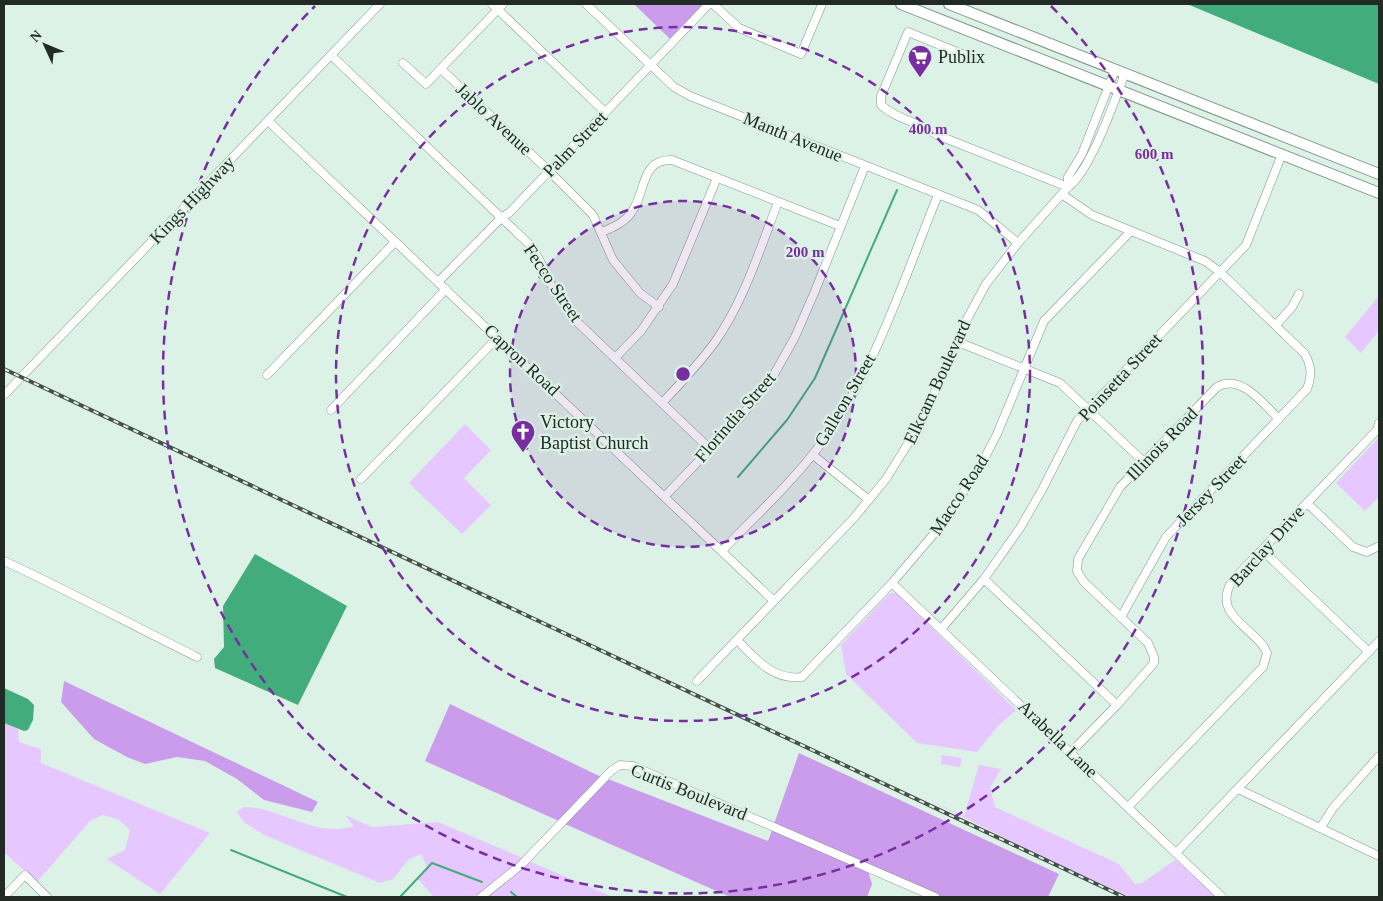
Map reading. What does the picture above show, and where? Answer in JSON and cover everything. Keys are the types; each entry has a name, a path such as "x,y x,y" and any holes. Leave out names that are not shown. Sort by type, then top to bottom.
{"main road":[{"path":"902,4 1379,193"},
{"path":"949,4 1379,174"},
{"path":"1282,154 1290,148 1308,146"}],"street":[{"name":"Kings Highway","path":"4,395 380,4"},
{"name":"Manth Avenue","path":"586,4 674,87 690,96 978,210 1018,243"},
{"name":"Palm Street","path":"438,282 509,212 711,4"},
{"path":"711,4 739,28 801,54 822,4"},
{"path":"403,63 426,84 497,6 605,112"},
{"path":"972,58 908,32 881,96 881,105 889,112 928,128 937,134 1068,187"},
{"name":"Fecco Street","path":"331,55 531,246 542,263 553,289 574,319 710,449"},
{"name":"Jablo Avenue","path":"441,69 593,215 613,260 640,293 659,307"},
{"name":"Elkcam Boulevard","path":"696,681 869,500 904,452 922,421 986,284 1018,243 1068,187 1077,181 1085,167 1120,72"},
{"name":"Capron Road","path":"268,121 498,337 774,601"},
{"name":"Poinsetta Street","path":"942,628 984,579 1042,490 1077,421 1246,245 1282,154"},
{"path":"602,232 627,218 634,209 651,168 656,162 672,160 840,226"},
{"name":"Florindia Street","path":"665,496 710,449 772,378 795,337 865,166"},
{"path":"615,358 659,307 684,260 717,178"},
{"name":"Galleon Street","path":"722,551 813,455 864,374 938,195"},
{"path":"1062,195 1092,215 1205,261 1220,272 1276,325 1292,307 1299,294"},
{"path":"662,403 710,348 733,312 778,202"},
{"name":"Macco Road","path":"737,640 766,668 787,678 802,677 928,543 960,499 997,434 1044,321 1131,231"},
{"path":"268,375 395,242"},
{"path":"331,410 446,289"},
{"name":"Jersey Street","path":"1121,617 1166,537 1307,388 1311,371 1309,360 1276,325"},
{"path":"361,479 498,337"},
{"path":"958,342 1060,382 1144,462"},
{"name":"Illinois Road","path":"1121,617 1084,582 1077,570 1078,559 1113,497 1144,462 1217,387 1224,383 1232,382 1244,387 1279,419"},
{"name":"Barclay Drive","path":"1128,807 1263,667 1267,653 1264,646 1230,612 1226,597 1232,581 1377,430 1379,423"},
{"path":"813,455 869,500"},
{"path":"1307,503 1353,547 1367,552 1379,546"},
{"path":"1262,550 1369,652"},
{"path":"4,561 78,595 100,609 197,657"},
{"path":"984,579 1118,705"},
{"name":"Arabella Lane","path":"892,583 942,628 1222,897"},
{"path":"1071,752 1152,668 1154,657 1148,643 1121,617"},
{"path":"1176,853 1379,642"},
{"path":"1321,827 1333,808 1379,756"},
{"name":"Curtis Boulevard","path":"481,897 522,864 612,770 620,765 633,766 935,897"},
{"path":"1238,789 1379,856"},
{"path":"4,897 25,875 47,897"}],"shaded area":[{"path":"634,4 705,4 670,39"},
{"path":"1187,4 1379,4 1379,84"},
{"path":"1379,296 1379,330 1361,353 1345,337"},
{"path":"465,424 491,450 464,478 491,505 462,534 409,483"},
{"path":"1379,437 1379,497 1365,511 1336,483"},
{"path":"255,554 347,606 298,705 215,668 214,659 224,647 223,606"},
{"path":"890,593 896,593 1016,710 997,727 977,752 917,743 846,674 841,645"},
{"path":"64,681 318,802 312,812 264,800 237,779 205,761 177,757 145,764 127,757 94,739 61,702"},
{"path":"4,688 28,699 34,705 33,720 28,730 24,731 4,723"},
{"path":"450,704 602,777 559,821 425,761"},
{"path":"4,723 18,729 19,742 41,749 41,763 210,833 160,894 107,859 125,850 130,830 119,820 103,815 90,821 37,882 4,852"},
{"path":"799,753 1059,874 1048,897 942,897 774,824"},
{"path":"942,755 962,758 960,767 941,764"},
{"path":"979,765 1001,769 990,788 995,807 1119,864 1135,884 1142,883 1175,860 1217,897 1130,897 1060,866 927,799 964,816"},
{"path":"608,779 768,841 772,830 868,871 872,884 867,897 730,897 565,824"},
{"path":"244,807 258,808 326,829 354,826 345,815 372,827 438,822 523,858 475,897 434,897 417,878 427,867 421,854 409,859 393,879 380,883 264,835 244,822 237,812"},
{"path":"529,861 613,897 487,897"}],"waterway":[{"path":"738,477 787,420 815,378 897,190"},
{"path":"231,850 347,897"},
{"path":"400,897 432,863 482,882"},
{"path":"511,892 517,897"}],"railway":[{"path":"4,369 1124,897"}],"place":[{"name":"Publix","path":"920,78"},
{"name":"Victory Baptist Church","path":"523,453"}]}
